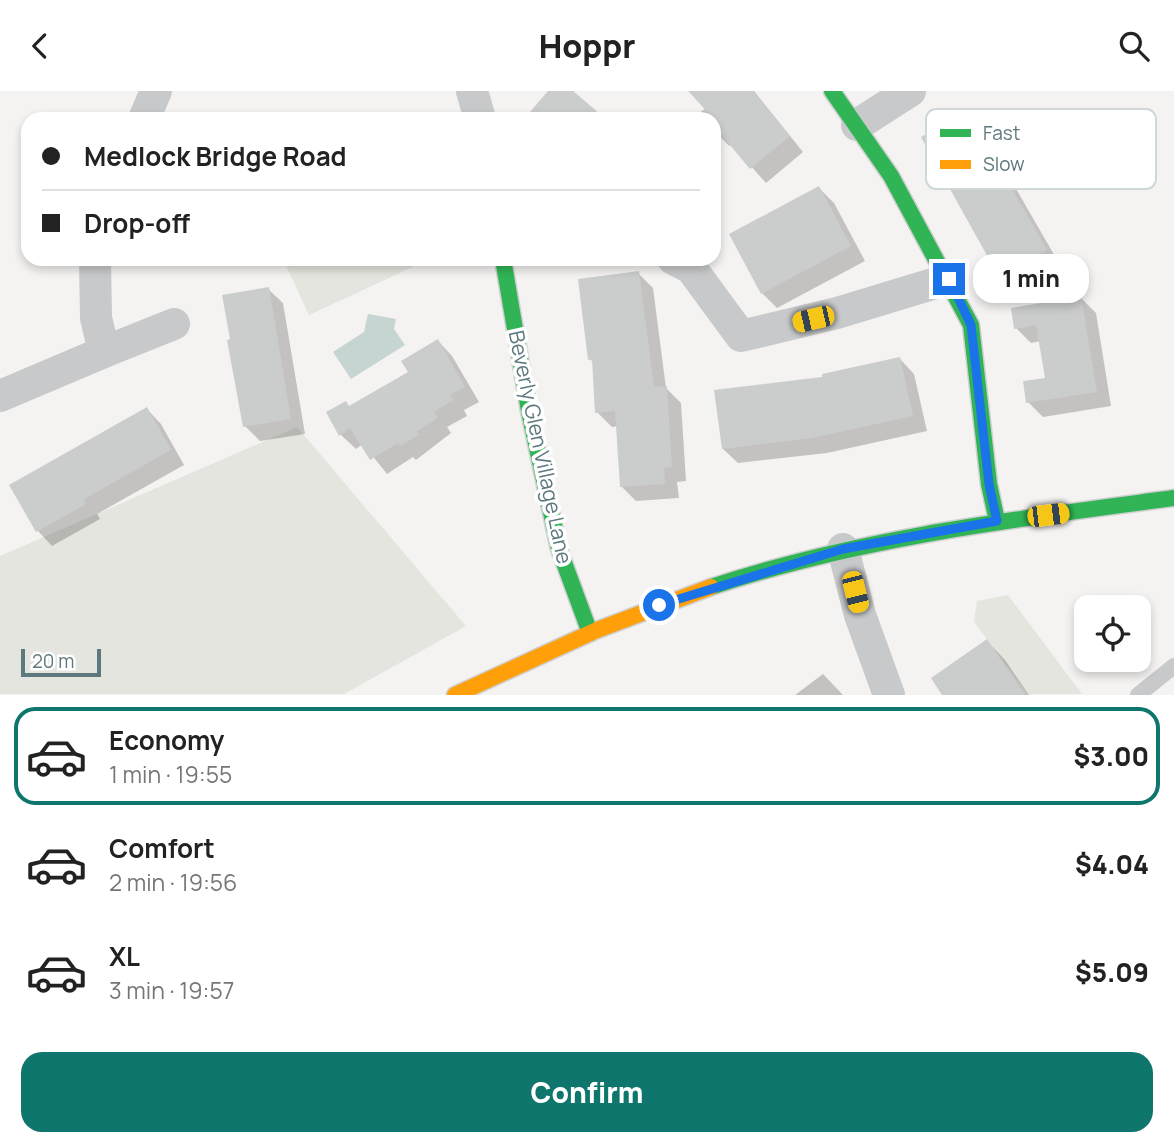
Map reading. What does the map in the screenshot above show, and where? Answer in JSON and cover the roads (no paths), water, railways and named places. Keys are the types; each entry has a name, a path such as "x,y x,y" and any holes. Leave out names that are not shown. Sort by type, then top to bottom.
{"street":[{"path":"147,112 156,91"},
{"path":"472,91 478,112"},
{"path":"832,91 891,176 949,279 971,325 989,484 997,521"},
{"path":"857,125 910,91"},
{"path":"95,266 96,318 104,352"},
{"name":"Beverly Glen Village Lane","path":"504,266 529,411 559,549 590,633"},
{"path":"687,266 741,336 837,313 949,279"},
{"path":"0,396 174,324"},
{"path":"458,694 590,633 681,596 843,549 997,521 1174,498"},
{"path":"843,549 860,615 889,695"}],"lane":[{"path":"1138,695 1174,666"}]}
